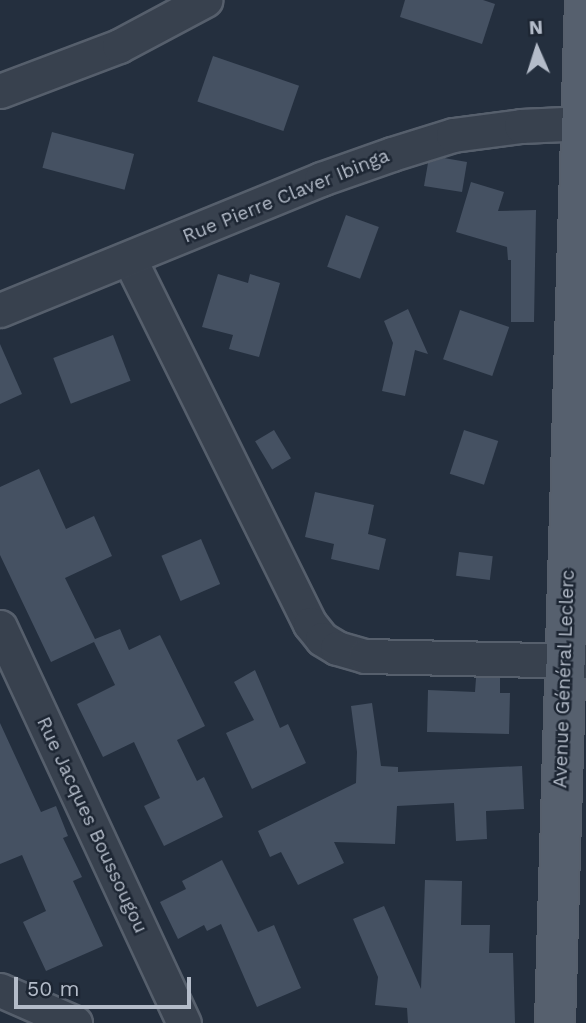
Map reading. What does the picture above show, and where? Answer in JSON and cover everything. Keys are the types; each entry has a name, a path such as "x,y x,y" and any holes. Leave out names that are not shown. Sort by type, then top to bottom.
{"main road":[{"name":"Avenue Général Leclerc","path":"555,1023 575,661 585,0"}],"street":[{"path":"0,91 119,46 205,0"},
{"name":"Rue Pierre Claver Ibinga","path":"0,310 130,260 321,179 441,139 522,126 585,123"},
{"path":"130,260 310,624 322,639 337,648 365,656 575,661"},
{"name":"Rue Jacques Boussougou","path":"0,628 184,1023"},
{"path":"0,990 75,1023"}],"building":[{"path":"405,0 483,0 495,4 482,44 400,17"},
{"path":"213,56 299,86 283,131 197,101"},
{"path":"52,132 134,154 125,190 42,168"},
{"path":"444,158 467,162 462,192 424,186 428,163"},
{"path":"471,182 504,192 498,211 536,210 534,322 511,322 511,260 508,260 507,247 456,232"},
{"path":"346,215 379,227 360,279 327,267"},
{"path":"218,274 248,283 250,274 280,283 259,357 229,349 233,335 202,327"},
{"path":"408,309 428,354 415,350 405,396 382,391 393,343 384,321"},
{"path":"460,310 509,327 492,376 443,359"},
{"path":"113,335 131,381 71,404 53,358"},
{"path":"0,344 22,394 0,404"},
{"path":"274,430 291,458 272,470 255,441"},
{"path":"464,430 498,441 484,485 450,474"},
{"path":"39,469 66,529 94,516 112,556 65,578 95,639 120,629 129,650 160,635 205,726 177,740 197,781 204,777 223,817 164,846 144,806 160,798 134,742 103,757 77,704 115,685 94,642 51,662 0,555 0,487"},
{"path":"315,492 374,505 368,534 386,539 379,570 331,559 334,544 305,537"},
{"path":"201,539 220,584 181,601 161,556"},
{"path":"459,552 493,556 490,580 456,576"},
{"path":"255,670 280,728 288,724 306,763 252,789 226,733 254,720 234,682"},
{"path":"476,678 500,678 500,693 510,693 509,734 427,732 428,690 475,692"},
{"path":"372,703 381,766 398,767 398,772 522,766 524,809 486,811 487,839 456,841 454,803 397,806 395,844 334,842 344,863 298,885 281,852 270,857 258,831 356,783 357,752 351,706"},
{"path":"0,723 41,812 56,806 68,836 63,838 82,877 73,881 103,946 46,971 23,922 46,911 22,855 0,864"},
{"path":"222,860 258,932 274,925 301,988 257,1007 221,924 207,931 204,925 178,939 160,902 186,889 182,881"},
{"path":"425,880 462,881 461,925 490,925 489,953 513,953 515,1023 408,1023 407,1008 375,1005 378,977 353,919 384,906 421,989"}]}
